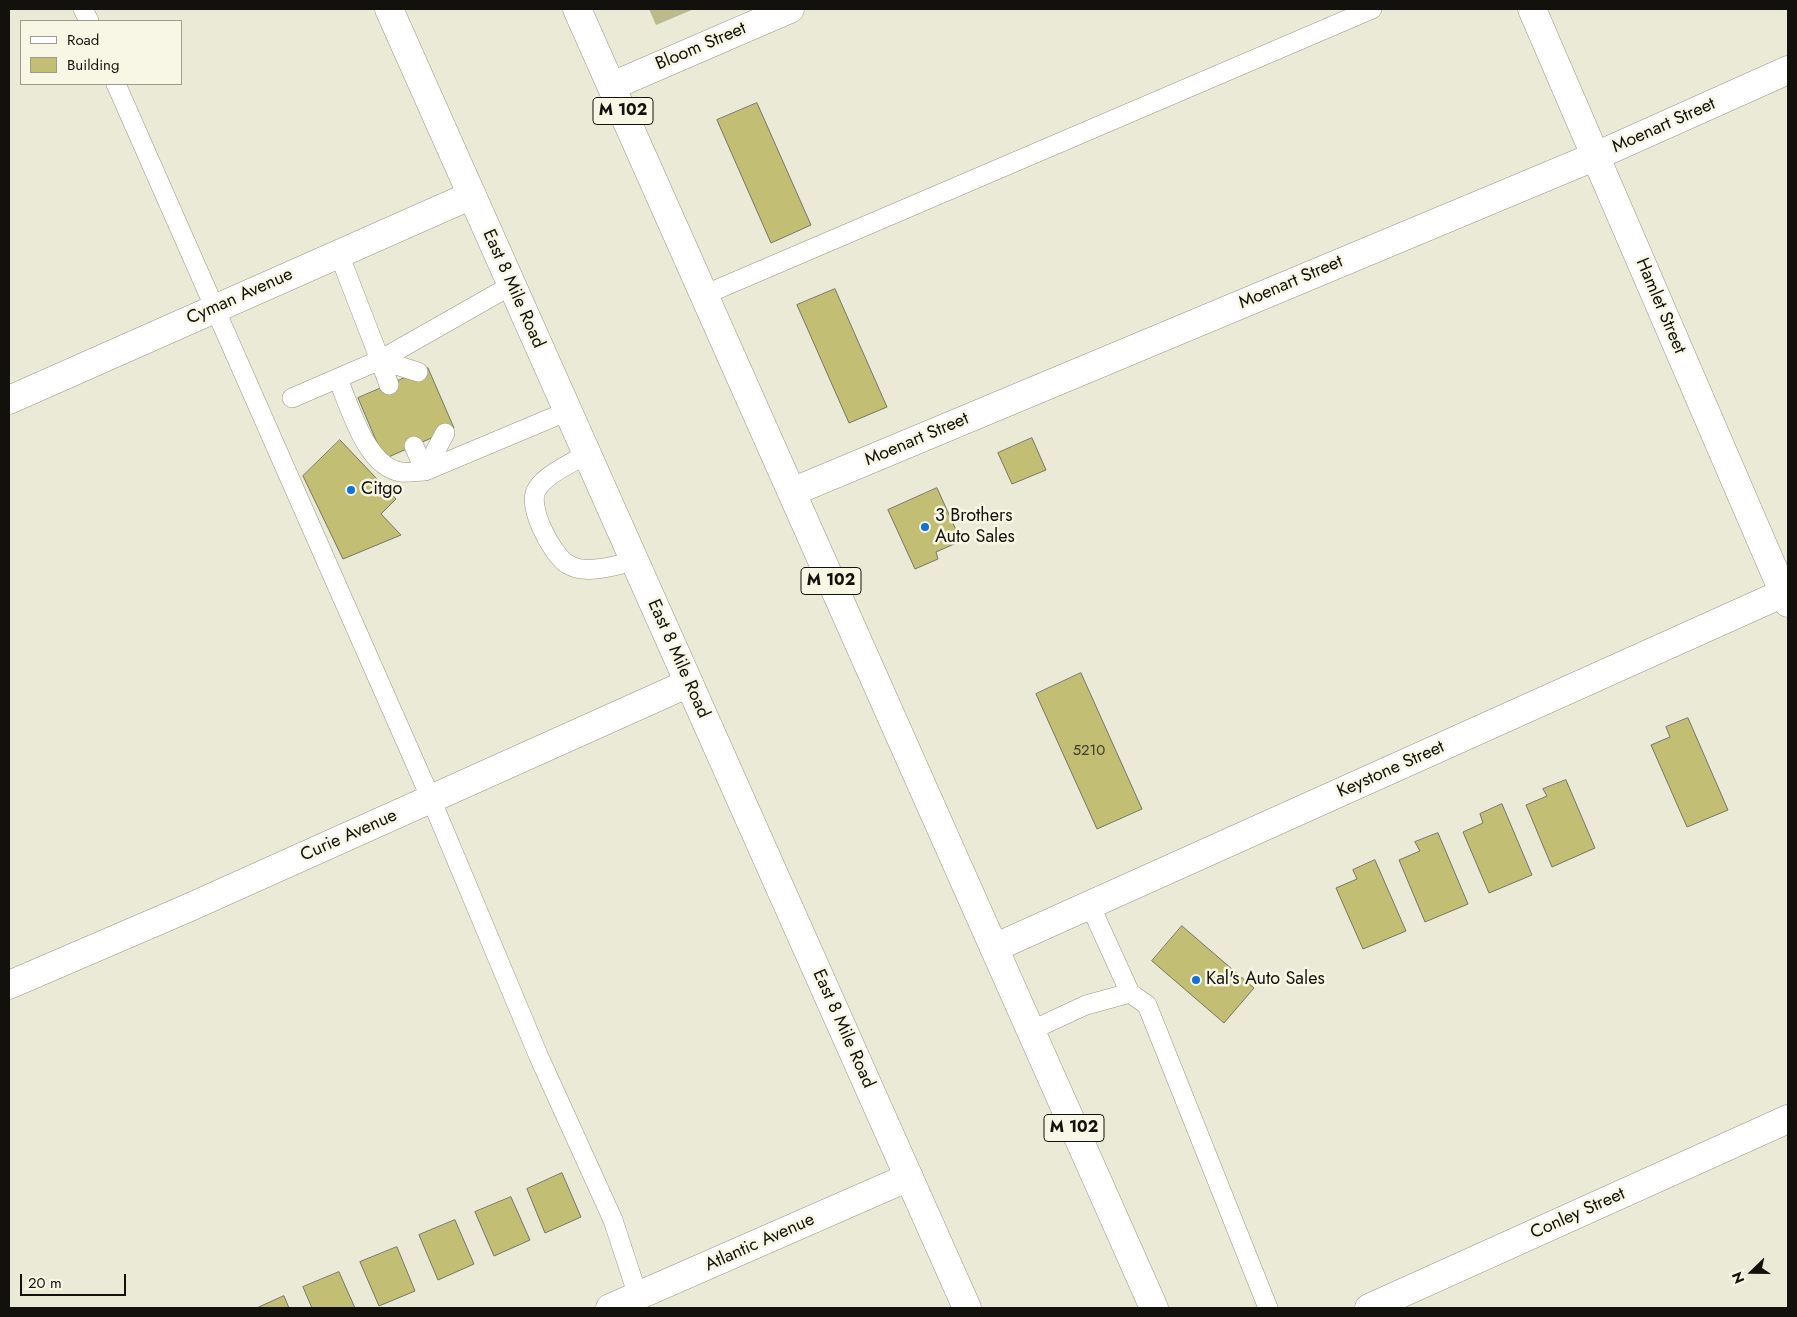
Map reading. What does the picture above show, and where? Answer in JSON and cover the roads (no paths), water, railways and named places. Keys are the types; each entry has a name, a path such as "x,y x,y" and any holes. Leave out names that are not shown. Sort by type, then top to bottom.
{"main road":[{"name":"East 8 Mile Road","path":"389,9 967,1308"},
{"name":"M 102","path":"577,9 1154,1308"},
{"name":"Bloom Street","path":"612,86 790,9"},
{"name":"Hamlet Street","path":"1532,9 1787,595"},
{"name":"Moenart Street","path":"792,492 1596,156 1788,70"},
{"name":"Cyman Avenue","path":"9,400 472,194"},
{"name":"Keystone Street","path":"994,948 1787,595"},
{"name":"Curie Avenue","path":"9,986 689,684"},
{"name":"Conley Street","path":"1368,1308 1788,1119"},
{"name":"Atlantic Avenue","path":"610,1308 909,1177"}],"lane":[{"path":"704,295 1372,9"},
{"path":"116,85 431,799 539,1057 613,1220 638,1296"},
{"path":"339,254 389,385"},
{"path":"292,398 380,360 512,285"},
{"path":"380,360 418,372"},
{"path":"338,379 367,447 383,464 400,472 425,471 568,412"},
{"path":"425,471 445,432"},
{"path":"414,446 425,471"},
{"path":"587,454 546,479 536,490 534,500 543,531 554,550 566,564 580,569 600,569 635,561"},
{"path":"1090,905 1130,993 1147,1005 1268,1308"},
{"path":"1030,1031 1086,1005 1130,993"}],"place":[{"name":"Citgo","path":"351,490"},
{"name":"3 Brothers Auto Sales","path":"925,527"},
{"name":"Kal's Auto Sales","path":"1196,980"}]}
